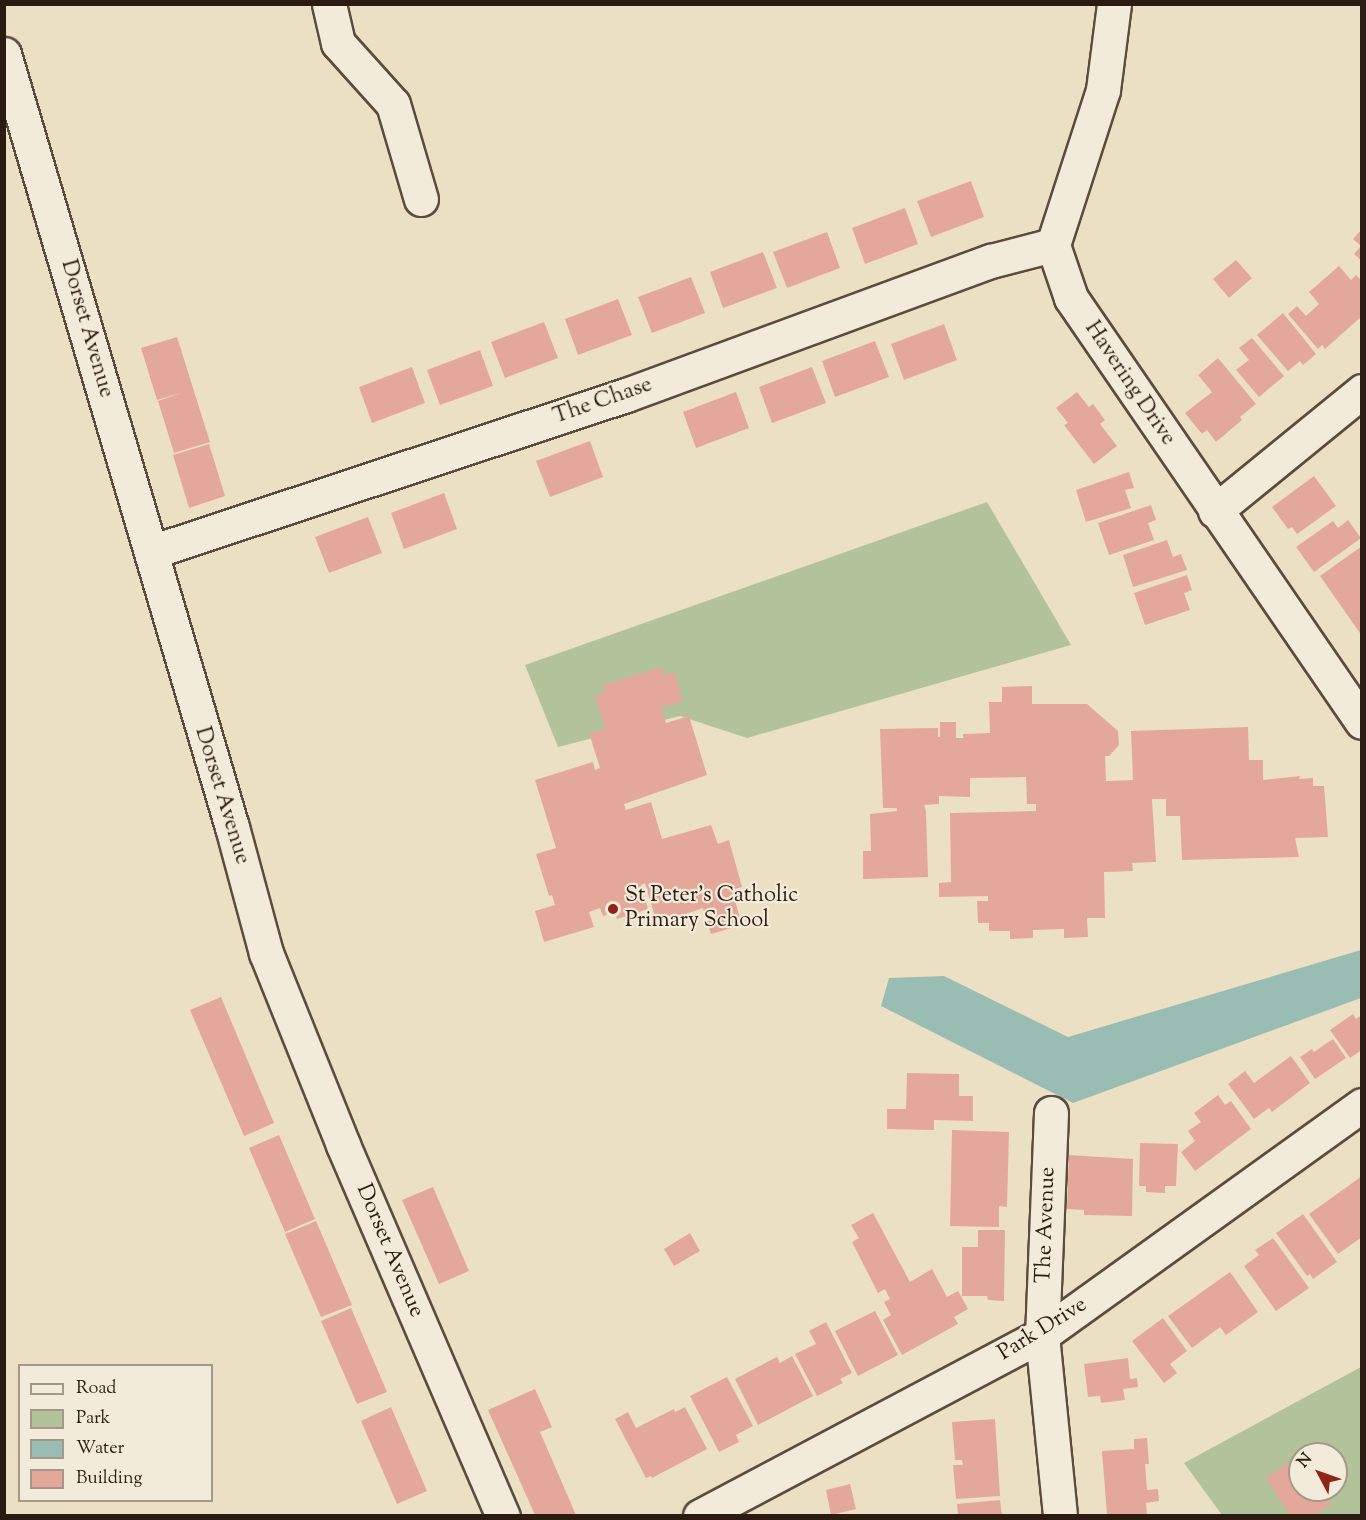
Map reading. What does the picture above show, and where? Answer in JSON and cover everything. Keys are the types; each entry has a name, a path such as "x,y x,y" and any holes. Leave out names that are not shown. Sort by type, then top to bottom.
{"street":[{"path":"328,4 338,44 393,104 422,199"},
{"path":"1053,245 1103,90 1114,4"},
{"name":"Dorset Avenue","path":"4,54 152,552 266,952 343,1145 502,1515"},
{"name":"Havering Drive","path":"1053,245 1071,298 1215,511 1362,722"},
{"name":"The Chase","path":"152,552 626,395 991,261 1053,245"},
{"path":"1215,511 1362,391"},
{"name":"Park Drive","path":"699,1515 1042,1335 1362,1105"},
{"name":"The Avenue","path":"1051,1113 1042,1335 1060,1515"}],"green space":[{"path":"987,502 1071,645 747,738 680,716 558,747 525,665"},
{"path":"1361,1367 1361,1515 1222,1515 1184,1463"}],"water":[{"path":"1361,950 1361,998 1073,1103 881,1006 889,978 944,976 1068,1037"}],"building":[{"path":"971,181 984,217 931,237 917,201"},
{"path":"905,208 918,244 865,264 852,228"},
{"path":"1362,229 1362,261 1354,254 1361,246 1353,239"},
{"path":"827,232 840,268 787,288 773,252"},
{"path":"763,252 777,288 723,308 710,272"},
{"path":"1236,260 1252,278 1229,298 1213,279"},
{"path":"1339,266 1351,280 1356,275 1362,281 1362,316 1325,349 1322,345 1318,349 1288,314 1297,306 1306,316 1319,304 1309,292"},
{"path":"691,277 705,313 652,333 638,297"},
{"path":"618,299 632,335 578,355 565,319"},
{"path":"1283,313 1316,354 1303,365 1300,361 1288,371 1257,335"},
{"path":"544,322 558,358 505,378 491,342"},
{"path":"944,324 957,360 904,380 891,344"},
{"path":"177,337 210,442 174,453 158,401 184,392 157,400 141,348"},
{"path":"1252,338 1284,376 1259,397 1236,370 1249,360 1239,348"},
{"path":"875,341 889,377 835,397 822,361"},
{"path":"480,350 493,386 440,405 427,370"},
{"path":"1218,358 1256,404 1240,417 1242,420 1216,442 1207,430 1202,434 1185,413 1212,392 1198,375"},
{"path":"412,367 425,403 372,423 359,387"},
{"path":"812,367 826,403 772,423 759,387"},
{"path":"736,392 749,428 696,448 683,412"},
{"path":"1077,392 1089,407 1093,404 1105,420 1100,424 1117,446 1094,464 1064,425 1068,423 1056,408"},
{"path":"590,441 603,477 550,497 536,461"},
{"path":"209,444 225,496 189,508 173,455"},
{"path":"1129,472 1134,488 1125,490 1131,508 1086,522 1076,490"},
{"path":"1314,476 1336,506 1297,534 1292,527 1288,529 1272,507"},
{"path":"444,493 457,529 404,549 391,513"},
{"path":"1151,505 1156,520 1148,523 1154,540 1109,555 1098,523"},
{"path":"368,517 382,553 329,573 315,537"},
{"path":"1348,520 1361,538 1314,572 1296,547 1333,521 1338,528"},
{"path":"1167,540 1173,557 1181,554 1187,570 1133,587 1123,555"},
{"path":"1362,546 1362,636 1320,576"},
{"path":"1187,575 1192,590 1184,593 1190,610 1145,625 1134,593"},
{"path":"662,667 664,675 674,672 683,701 661,708 666,723 689,716 707,775 624,804 626,810 651,802 662,839 711,825 718,844 729,840 742,887 732,890 742,925 711,934 703,908 657,924 645,883 641,885 648,909 617,919 615,912 603,916 600,908 589,912 594,927 544,942 535,911 555,905 552,895 549,896 536,854 556,848 535,780 593,762 595,770 600,768 589,733 605,729 595,696 605,692 603,685"},
{"path":"1032,686 1032,704 1087,704 1118,731 1119,745 1109,756 1105,756 1106,781 1133,780 1131,731 1248,727 1249,760 1263,760 1263,780 1300,776 1299,779 1313,778 1313,786 1324,786 1328,837 1295,838 1299,857 1182,860 1180,816 1166,816 1166,799 1152,799 1156,862 1132,863 1133,871 1104,872 1105,918 1087,918 1088,937 1064,938 1064,929 1033,930 1033,938 1010,939 1010,931 989,931 989,923 978,923 977,901 988,901 988,896 939,897 939,883 951,882 950,813 1036,811 1036,804 1027,804 1026,777 970,778 970,797 939,796 939,804 924,805 928,877 863,879 863,851 871,851 870,814 897,811 897,808 883,808 880,729 938,728 938,737 940,737 940,722 956,722 956,738 963,738 963,734 990,733 989,702 1002,702 1002,687"},
{"path":"221,997 274,1123 244,1136 190,1010"},
{"path":"1353,1014 1356,1019 1362,1015 1362,1050 1350,1058 1330,1030"},
{"path":"1333,1039 1346,1058 1315,1079 1300,1057 1312,1049 1314,1052"},
{"path":"1291,1056 1310,1083 1272,1112 1269,1108 1254,1119 1228,1084 1245,1071 1254,1083"},
{"path":"907,1073 959,1074 959,1096 973,1096 973,1121 934,1120 934,1130 887,1129 887,1109 906,1109"},
{"path":"1218,1095 1225,1105 1231,1101 1251,1129 1195,1171 1181,1152 1195,1141 1188,1131 1201,1122 1194,1113"},
{"path":"952,1130 1009,1132 1007,1207 999,1206 999,1227 950,1226"},
{"path":"279,1135 315,1219 285,1232 249,1148"},
{"path":"1140,1143 1178,1144 1176,1186 1165,1186 1165,1193 1146,1192 1146,1186 1139,1186"},
{"path":"1069,1155 1133,1159 1132,1216 1084,1215 1084,1210 1067,1209"},
{"path":"1362,1176 1362,1237 1338,1254 1309,1214"},
{"path":"433,1187 469,1271 439,1284 402,1200"},
{"path":"873,1213 910,1282 932,1269 947,1297 958,1291 968,1309 954,1317 958,1324 902,1355 883,1320 891,1315 884,1302 890,1299 885,1289 878,1293 852,1242 859,1238 851,1225"},
{"path":"1303,1214 1337,1262 1313,1279 1310,1274 1307,1276 1276,1233"},
{"path":"316,1221 352,1305 321,1317 285,1234"},
{"path":"978,1230 1005,1230 1004,1301 988,1300 987,1296 962,1296 962,1247 978,1247"},
{"path":"690,1233 700,1251 674,1266 664,1249"},
{"path":"1273,1238 1309,1288 1276,1311 1244,1266 1259,1255 1255,1250"},
{"path":"1230,1272 1258,1312 1226,1335 1220,1327 1192,1348 1168,1316"},
{"path":"351,1308 387,1392 357,1404 321,1321"},
{"path":"875,1311 898,1355 858,1376 835,1331"},
{"path":"1163,1318 1187,1351 1170,1364 1177,1373 1164,1383 1132,1341"},
{"path":"826,1322 852,1373 840,1379 843,1383 817,1396 795,1354 816,1344 809,1331"},
{"path":"792,1356 813,1396 758,1425 735,1379 777,1357 780,1363"},
{"path":"1128,1358 1130,1379 1137,1378 1138,1387 1123,1389 1125,1400 1101,1403 1100,1396 1088,1397 1084,1364"},
{"path":"727,1377 753,1426 736,1435 739,1442 719,1452 690,1396"},
{"path":"535,1389 552,1427 540,1432 576,1515 535,1515 488,1410"},
{"path":"391,1407 427,1491 397,1504 361,1421"},
{"path":"685,1407 707,1449 652,1478 651,1476 646,1478 615,1419 628,1412 636,1428 674,1409 675,1412"},
{"path":"995,1419 1000,1496 956,1499 953,1465 963,1465 962,1460 955,1460 952,1422"},
{"path":"1147,1438 1149,1464 1145,1464 1147,1490 1158,1489 1159,1501 1146,1503 1147,1515 1107,1515 1102,1451 1134,1449 1134,1439"},
{"path":"1288,1463 1288,1502 1330,1502 1331,1504 1314,1515 1290,1515 1266,1478"},
{"path":"850,1484 856,1509 831,1515 826,1490"},
{"path":"1000,1500 1002,1515 958,1515 957,1504"}],"place":[{"name":"St Peter's Catholic Primary School","path":"613,909"}]}
